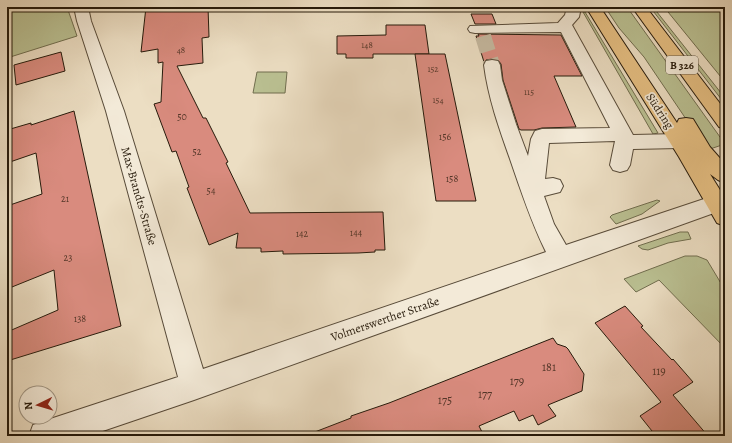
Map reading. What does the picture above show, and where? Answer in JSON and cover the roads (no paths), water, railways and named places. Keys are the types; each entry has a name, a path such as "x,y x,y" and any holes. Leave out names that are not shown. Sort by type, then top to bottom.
{"main road":[{"name":"Südring","path":"593,7 679,141 723,206"},
{"name":"B 326","path":"639,7 725,123"},
{"path":"655,103 684,122 710,161 725,175"}],"street":[{"name":"Max-Brandts-Straße","path":"81,7 84,21 115,111 194,386"},
{"path":"574,7 572,17 564,24 624,138 620,165"},
{"path":"480,31 566,27"},
{"path":"492,65 494,80 507,124 542,188"},
{"path":"561,258 544,226 542,188 537,169 540,139 542,136 679,141"},
{"name":"Volmerswerther Straße","path":"44,436 88,429 194,386 561,258 723,206"}],"tunnel":[{"path":"483,36 492,65"}]}
